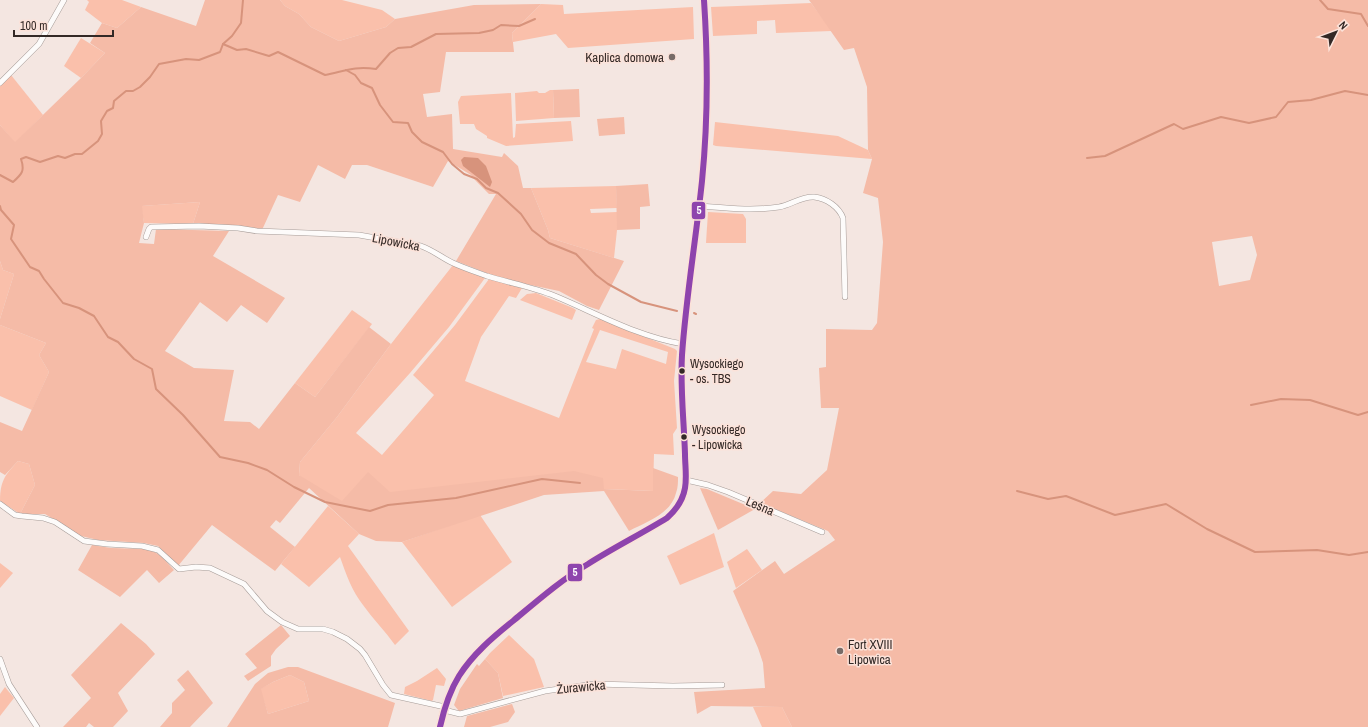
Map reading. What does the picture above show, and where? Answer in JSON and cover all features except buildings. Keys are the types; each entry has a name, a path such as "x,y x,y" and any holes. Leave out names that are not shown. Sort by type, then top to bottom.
{"street":[{"path":"0,83 39,44 64,0"},
{"path":"440,727 448,696 460,674 468,662 488,642 567,578 596,559 667,518 676,510 682,500 686,480 682,384 683,344 699,206 706,129 707,93 704,0"},
{"path":"699,206 751,209 778,207 813,197 819,198 831,204 837,208 843,218 845,297"},
{"name":"Lipowicka","path":"146,237 151,227 230,227 257,231 359,235 421,246 453,262 488,276 539,290 646,334 683,344"},
{"name":"Leśna","path":"686,480 728,492 822,532"},
{"name":"Żurawicka","path":"0,504 15,515 43,518 55,522 84,541 142,546 158,550 179,569 203,567 210,568 229,576 244,584 267,611 282,622 298,629 323,629 348,639 365,655 383,686 391,695 460,714 545,691 594,684 673,686 722,685"},
{"path":"0,659 9,684 37,727"}],"shaded area":[{"path":"87,0 122,0 141,7 117,28 102,23 85,10 89,2"},
{"path":"205,0 280,0 285,6 299,14 311,27 339,41 386,27 395,19 474,5 541,4 512,33 514,52 446,52 440,92 423,94 427,117 452,114 453,149 502,157 504,153 518,166 523,188 531,188 550,238 624,261 599,310 587,306 559,291 489,274 456,261 496,194 489,194 471,175 448,161 433,187 367,165 352,165 345,179 318,165 300,202 278,195 262,230 193,224 200,202 142,206 144,223 139,243 154,244 156,229 229,231 213,256 285,298 267,323 241,305 227,322 200,302 165,351 194,368 234,370 224,421 250,422 259,429 295,383 315,397 369,327 391,344 337,417 300,462 299,475 342,501 368,472 390,492 574,471 603,478 604,489 653,491 653,468 678,477 677,489 669,507 650,521 629,531 604,491 544,495 402,542 376,541 359,534 309,488 280,523 276,520 270,527 295,547 275,571 212,525 178,566 158,546 144,543 98,540 81,536 45,514 20,514 35,485 29,464 18,461 5,475 0,472 0,422 22,431 49,372 39,355 46,343 0,325 0,319 14,274 3,270 0,261 0,125 15,142 81,78 105,53 90,43 102,23 117,28 141,7 196,26"},
{"path":"280,0 342,0 382,10 395,19 386,27 339,41 311,27 299,14 285,6"},
{"path":"809,0 1368,0 1368,727 792,727 782,707 711,706 697,714 694,692 765,688 763,663 733,591 775,561 784,574 835,540 828,531 760,503 773,491 801,494 827,470 839,408 821,408 819,368 826,367 826,329 872,330 877,323 883,242 878,198 863,193 872,159 868,150 867,87 854,48 844,50","holes":["1252,236 1257,255 1250,280 1219,286 1212,242"]},
{"path":"811,3 832,31 776,33 775,20 757,21 757,34 713,36 711,7"},
{"path":"541,4 563,5 564,14 693,7 694,39 568,48 556,34 513,42 512,33"},
{"path":"81,38 105,53 81,78 64,66"},
{"path":"11,75 43,115 15,143 0,125 0,86"},
{"path":"579,89 580,117 554,118 553,90"},
{"path":"553,90 554,118 516,121 515,93 537,91 539,93 545,93"},
{"path":"511,93 513,138 515,137 516,124 571,121 573,141 506,146 487,138 487,136 476,129 474,124 460,124 458,102 461,96"},
{"path":"624,117 625,134 599,136 597,119"},
{"path":"715,122 838,136 868,150 872,159 716,146 713,145"},
{"path":"464,157 478,158 486,166 492,182 490,187 463,166 461,160"},
{"path":"648,184 650,206 640,207 640,229 617,230 616,186"},
{"path":"616,186 617,208 590,209 591,213 617,212 614,258 550,238 531,188"},
{"path":"200,202 193,224 144,223 141,206"},
{"path":"708,212 743,214 746,219 746,243 706,243"},
{"path":"0,261 3,270 14,274 0,319"},
{"path":"453,265 485,278 449,327 356,433 382,455 434,395 413,375 455,325 489,279 522,288 516,298 509,296 481,337 465,381 559,418 594,329 592,328 596,320 600,319 677,351 674,381 677,428 673,434 674,455 654,454 653,491 604,489 335,509 299,475 300,462 337,417 391,344","holes":["600,330 668,352 666,364 622,349 616,369 586,362"]},
{"path":"536,293 576,310 572,320 520,300 527,294"},
{"path":"352,310 372,324 315,397 295,383"},
{"path":"0,325 46,343 39,355 49,372 32,410 0,396"},
{"path":"18,461 29,464 35,485 20,514 0,501 2,483"},
{"path":"700,488 707,489 755,509 718,530"},
{"path":"328,506 359,534 348,546 409,631 395,645 359,600 340,557 309,587 281,564"},
{"path":"480,515 512,562 452,607 402,542"},
{"path":"714,533 724,567 680,585 667,556"},
{"path":"92,545 153,551 161,556 174,570 159,583 147,570 120,597 78,570"},
{"path":"747,549 762,570 736,588 727,562"},
{"path":"0,563 13,573 0,588"},
{"path":"121,623 146,644 155,654 118,693 128,711 113,727 94,727 89,723 86,727 63,727 91,698 71,675"},
{"path":"281,625 290,636 271,656 271,666 248,681 244,676 257,668 245,654"},
{"path":"509,635 534,659 544,687 503,696 498,673 485,659"},
{"path":"485,659 498,673 503,698 459,711 454,705 460,689 477,664 479,666"},
{"path":"288,667 298,667 395,703 388,727 227,727 255,684 268,673","holes":["290,675 304,682 309,701 268,714 261,689"]},
{"path":"437,668 446,679 444,686 436,685 432,701 404,694 405,687"},
{"path":"188,670 213,703 190,727 160,727 172,713 172,703 185,690 177,680"},
{"path":"290,675 304,682 309,701 268,714 260,689"},
{"path":"5,687 14,698 0,716 0,694"},
{"path":"512,704 515,712 508,722 490,727 464,727 467,716"},
{"path":"753,707 782,707 792,727 762,727"}],"waterway":[{"path":"0,175 13,182 22,172 23,167 21,159 26,157 40,162 58,156 65,158 75,154 82,154 98,141 102,134 101,121 107,111 113,108 114,101 126,91 133,91 140,87 150,77 159,64 186,59 199,60 220,52 223,44 232,36 241,23 243,0"},
{"path":"1320,0 1328,9 1361,14 1368,26"},
{"path":"223,44 237,50 246,49 269,56 278,52 325,75 355,69 376,69 390,53 398,48 411,47 436,34 479,33 493,30 501,25 519,26 535,19"},
{"path":"346,70 355,75 361,83 372,88 380,105 393,122 408,123 412,132 422,142 443,152 452,164 464,174 477,179 486,188 498,193 521,214 532,230 549,243 576,254 596,275 608,284 641,302 677,311"},
{"path":"1087,158 1105,156 1174,124 1183,129 1221,117 1249,123 1276,117 1288,102 1311,100 1345,91 1368,95"},
{"path":"0,206 1,210 14,225 11,239 30,267 39,271 63,303 79,308 94,316 108,337 118,342 134,359 152,369 156,389 183,415 220,457 248,463 267,470 294,487 325,502 370,511 388,505 456,498 542,479 580,483"},
{"path":"1251,405 1281,399 1310,400 1358,415 1368,412"},
{"path":"1017,491 1048,499 1066,496 1115,515 1166,504 1207,529 1255,552 1317,550 1349,555 1368,552"}],"transit line":[{"name":"5","path":"440,727 447,701 455,682 471,660 484,646 540,598 578,570 667,518 683,497 686,475 682,392 682,355 702,181 705,136 707,68 704,0"}],"place":[{"name":"Kaplica domowa","path":"672,57"},
{"name":"Wysockiego - os. TBS","path":"682,371"},
{"name":"Wysockiego - Lipowicka","path":"684,437"},
{"name":"Fort XVIII Lipowica","path":"840,651"}]}
